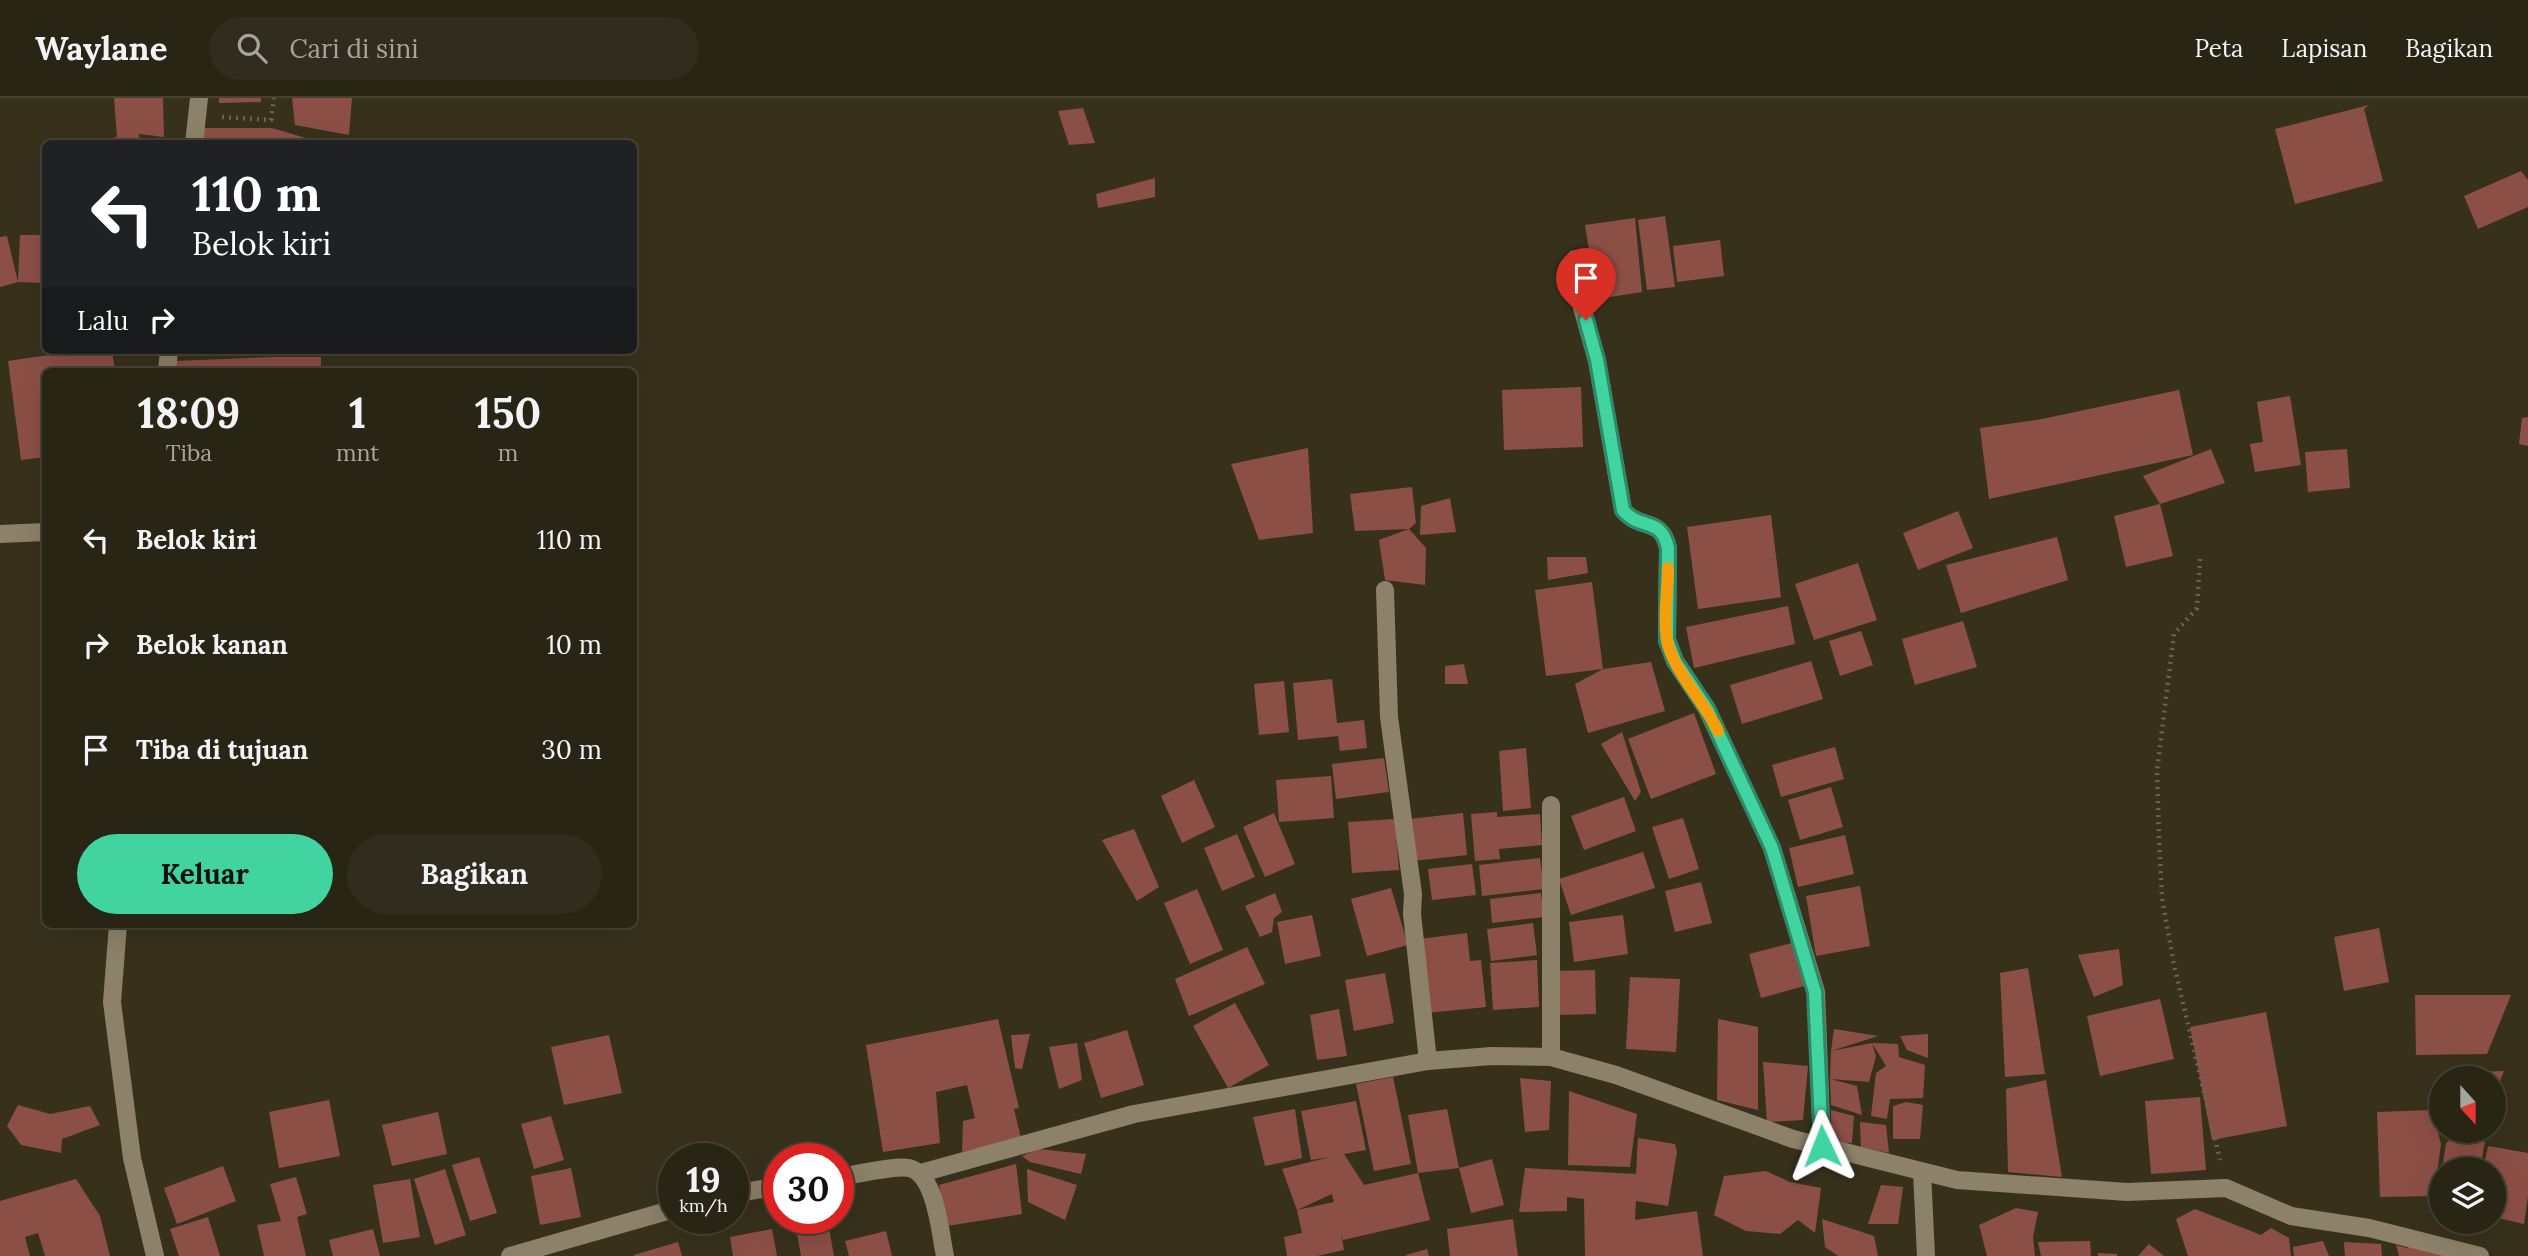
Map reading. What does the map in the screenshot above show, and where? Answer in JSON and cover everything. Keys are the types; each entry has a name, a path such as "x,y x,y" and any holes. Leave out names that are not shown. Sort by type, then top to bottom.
{"street":[{"path":"194,140 198,107"},
{"path":"1575,259 1580,300 1597,360 1623,510 1631,519 1659,528 1665,535 1668,548 1667,640 1675,661 1713,721 1772,848 1792,906 1815,992 1822,1146"},
{"path":"0,534 42,532"},
{"path":"1385,590 1389,717 1413,894 1412,914 1428,1062"},
{"path":"1551,805 1551,1057"},
{"path":"118,928 112,1002 132,1158 155,1256"},
{"path":"921,1173 1134,1114 1428,1062 1492,1056 1551,1057 1616,1075 1793,1139 1957,1180 2127,1192 2226,1188 2291,1216 2369,1228 2476,1256"},
{"path":"854,1175 908,1168 921,1173 930,1187 945,1256"},
{"path":"1922,1172 1926,1256"},
{"path":"510,1256 658,1214"}],"path":[{"path":"198,107 271,120 274,98"},
{"path":"2200,558 2197,608 2174,634 2157,771 2159,839 2162,898 2174,965 2226,1188"}],"building":[{"path":"114,98 163,98 164,137 139,134 140,140 100,140 117,137"},
{"path":"219,98 261,98 261,102 219,103"},
{"path":"292,98 352,98 349,135 295,125"},
{"path":"2369,105 2364,109 2383,181 2295,204 2275,129"},
{"path":"1083,108 1095,143 1069,145 1058,111"},
{"path":"202,128 272,128 312,140 202,140"},
{"path":"2521,171 2528,180 2528,207 2478,229 2464,196"},
{"path":"1155,178 1155,197 1098,208 1096,194"},
{"path":"1665,216 1675,287 1647,290 1638,220"},
{"path":"1635,218 1642,292 1597,299 1585,225"},
{"path":"20,235 42,235 42,283 18,282"},
{"path":"7,236 18,282 0,287 0,237"},
{"path":"1720,240 1724,276 1677,282 1673,246"},
{"path":"56,354 113,354 115,368 42,368 42,457 21,460 8,361"},
{"path":"321,357 321,368 174,368 174,361"},
{"path":"1581,387 1583,447 1504,450 1502,390"},
{"path":"2179,390 2193,455 1989,499 1980,428 2042,419"},
{"path":"2290,396 2301,465 2255,472 2250,444 2263,442 2257,402"},
{"path":"2528,417 2528,446 2519,444 2522,418"},
{"path":"1308,448 1313,533 1259,540 1231,464"},
{"path":"2211,449 2225,483 2160,504 2143,476"},
{"path":"2347,449 2350,488 2308,492 2305,452"},
{"path":"1412,487 1416,523 1409,529 1355,531 1350,494"},
{"path":"1450,498 1456,532 1420,535 1421,506"},
{"path":"2160,504 2173,556 2126,567 2114,516"},
{"path":"1958,511 1973,548 1918,570 1903,533"},
{"path":"1771,515 1781,597 1698,609 1687,527"},
{"path":"1409,529 1426,548 1425,585 1385,580 1379,540"},
{"path":"2057,537 2068,580 1961,613 1946,565"},
{"path":"1547,557 1586,557 1588,573 1548,580"},
{"path":"1858,563 1877,620 1814,640 1795,584"},
{"path":"1592,582 1603,669 1546,676 1535,590"},
{"path":"1788,606 1795,644 1694,668 1686,627"},
{"path":"1963,621 1977,667 1915,685 1902,639"},
{"path":"1861,631 1873,665 1840,676 1829,641"},
{"path":"1811,661 1823,699 1742,724 1730,685"},
{"path":"1651,662 1665,711 1588,733 1575,684 1603,669"},
{"path":"1464,664 1468,684 1445,684 1445,666"},
{"path":"1332,679 1337,723 1364,720 1367,748 1340,751 1338,736 1298,740 1293,683"},
{"path":"1284,681 1289,732 1259,735 1254,684"},
{"path":"1694,713 1716,774 1651,799 1628,739"},
{"path":"1622,732 1641,792 1635,801 1601,744"},
{"path":"1835,747 1844,779 1781,797 1772,765"},
{"path":"1526,748 1531,808 1503,811 1499,751"},
{"path":"1384,758 1389,792 1336,799 1332,764"},
{"path":"1331,776 1334,818 1279,822 1276,780"},
{"path":"1194,780 1215,827 1182,843 1161,796"},
{"path":"1831,787 1843,827 1800,840 1788,800"},
{"path":"1624,797 1636,831 1584,850 1571,816"},
{"path":"1497,812 1497,817 1540,814 1542,845 1499,849 1500,859 1475,861 1471,814"},
{"path":"1274,813 1295,864 1265,877 1243,827"},
{"path":"1463,813 1467,855 1413,861 1409,819"},
{"path":"1683,818 1699,869 1669,879 1652,827"},
{"path":"1395,819 1399,870 1352,873 1348,822"},
{"path":"1134,829 1159,887 1137,901 1102,840"},
{"path":"1237,834 1255,877 1222,891 1204,848"},
{"path":"1845,835 1854,874 1798,887 1789,848"},
{"path":"1643,852 1655,888 1571,915 1559,879"},
{"path":"1540,858 1544,889 1482,896 1479,865"},
{"path":"1472,864 1476,895 1432,900 1428,869"},
{"path":"1701,882 1712,923 1675,932 1665,891"},
{"path":"1860,886 1870,946 1816,956 1806,896"},
{"path":"1391,888 1408,945 1367,956 1351,899"},
{"path":"1197,889 1223,950 1190,964 1164,903"},
{"path":"1275,893 1282,912 1274,918 1272,932 1260,937 1245,906"},
{"path":"1541,893 1544,917 1492,923 1490,899"},
{"path":"1312,915 1321,956 1285,964 1277,922"},
{"path":"1623,915 1628,954 1574,962 1569,922"},
{"path":"1533,923 1537,955 1491,961 1487,929"},
{"path":"2379,928 2389,982 2344,991 2334,937"},
{"path":"1467,933 1470,961 1481,960 1486,1007 1427,1013 1419,939"},
{"path":"1796,942 1808,985 1761,998 1749,954"},
{"path":"1247,947 1265,984 1189,1016 1175,979"},
{"path":"2119,949 2123,985 2094,997 2078,955"},
{"path":"1537,960 1539,1007 1493,1010 1490,963"},
{"path":"2028,968 2045,1074 2005,1077 2000,973"},
{"path":"1595,970 1596,1014 1555,1015 1554,971"},
{"path":"1385,973 1394,1023 1354,1031 1345,980"},
{"path":"1630,977 1680,979 1676,1052 1626,1049"},
{"path":"2415,995 2511,995 2487,1054 2416,1055"},
{"path":"2160,999 2174,1059 2100,1076 2087,1016"},
{"path":"1235,1003 1269,1065 1228,1088 1193,1026"},
{"path":"1339,1009 1347,1056 1317,1060 1310,1015"},
{"path":"2266,1012 2287,1126 2212,1140 2190,1027"},
{"path":"998,1019 1019,1108 1014,1109 1021,1138 962,1152 963,1121 975,1118 967,1085 936,1092 940,1143 883,1152 866,1045"},
{"path":"1718,1019 1758,1027 1758,1110 1717,1100"},
{"path":"1834,1029 1878,1036 1831,1051"},
{"path":"1127,1030 1144,1085 1101,1098 1084,1043"},
{"path":"1030,1034 1022,1069 1015,1068 1011,1035"},
{"path":"1928,1034 1928,1058 1907,1050 1900,1036"},
{"path":"609,1035 622,1093 564,1105 551,1047"},
{"path":"1077,1043 1082,1080 1059,1089 1049,1047"},
{"path":"1872,1043 1876,1056 1869,1082 1830,1079 1831,1051"},
{"path":"1872,1043 1898,1044 1899,1057 1925,1065 1923,1098 1890,1099 1887,1119 1871,1116 1876,1073 1886,1066"},
{"path":"1763,1062 1808,1066 1803,1120 1767,1122"},
{"path":"1393,1077 1411,1164 1374,1171 1356,1084"},
{"path":"1520,1078 1551,1081 1549,1130 1525,1132"},
{"path":"1830,1079 1857,1086 1862,1115 1831,1105"},
{"path":"2046,1080 2062,1177 2008,1172 2006,1089"},
{"path":"1569,1091 1637,1114 1630,1167 1568,1165"},
{"path":"2200,1097 2206,1170 2151,1174 2145,1101"},
{"path":"329,1100 340,1156 279,1168 269,1112"},
{"path":"1356,1101 1366,1150 1344,1154 1364,1185 1418,1173 1430,1220 1343,1240 1341,1233 1344,1250 1317,1256 1287,1256 1284,1237 1302,1233 1282,1169 1330,1157 1311,1160 1301,1111","holes":["1332,1194 1334,1202 1297,1210"]},
{"path":"1906,1102 1923,1105 1920,1139 1893,1139 1893,1106"},
{"path":"18,1105 50,1114 90,1106 100,1125 62,1139 61,1153 21,1145 7,1126"},
{"path":"1295,1109 1302,1158 1265,1166 1253,1117"},
{"path":"1447,1109 1459,1168 1418,1173 1408,1115"},
{"path":"1831,1110 1854,1116 1852,1143 1831,1142"},
{"path":"2429,1110 2429,1143 2441,1144 2439,1157 2429,1157 2429,1196 2380,1197 2377,1112"},
{"path":"438,1112 447,1154 392,1166 382,1125"},
{"path":"551,1116 564,1160 534,1169 521,1124"},
{"path":"1860,1122 1886,1125 1889,1153 1861,1147"},
{"path":"1638,1138 1675,1144 1677,1152 1668,1206 1636,1201 1635,1220 1697,1211 1703,1256 1585,1256 1584,1199 1567,1197 1567,1211 1519,1212 1525,1168 1636,1174"},
{"path":"2446,1143 2485,1143 2482,1157 2444,1157"},
{"path":"2488,1146 2528,1153 2528,1196 2524,1224 2506,1220 2506,1157 2486,1157"},
{"path":"1038,1149 1086,1154 1081,1174 1030,1162 1022,1156"},
{"path":"479,1157 497,1213 470,1221 452,1165"},
{"path":"1492,1159 1504,1205 1471,1213 1459,1168"},
{"path":"1016,1164 1022,1214 947,1226 939,1185"},
{"path":"223,1166 236,1201 177,1224 164,1188"},
{"path":"571,1168 581,1217 540,1225 531,1176"},
{"path":"445,1169 466,1235 435,1245 414,1179"},
{"path":"1027,1169 1077,1185 1065,1220 1028,1202"},
{"path":"1766,1171 1790,1182 1821,1188 1815,1233 1798,1220 1780,1234 1746,1231 1714,1215 1724,1176"},
{"path":"296,1177 307,1214 297,1217 306,1256 264,1256 257,1225 281,1221 270,1184"},
{"path":"76,1179 100,1216 110,1256 45,1256 38,1233 25,1237 30,1256 0,1256 0,1201"},
{"path":"410,1179 420,1237 383,1243 373,1185"},
{"path":"1881,1185 1903,1187 1898,1224 1868,1224"},
{"path":"2016,1208 2038,1212 2033,1237 2035,1256 1987,1256 1979,1225"},
{"path":"2195,1209 2261,1235 2271,1228 2289,1238 2291,1256 2188,1256 2176,1219"},
{"path":"208,1217 220,1256 179,1256 170,1229"},
{"path":"1513,1219 1518,1256 1450,1256 1447,1229"},
{"path":"1822,1219 1874,1236 1878,1256 1838,1256 1825,1247"},
{"path":"373,1229 380,1256 333,1256 329,1240"},
{"path":"763,1231 763,1234 773,1234 777,1256 733,1256 730,1237"},
{"path":"886,1231 892,1256 849,1256 845,1241"},
{"path":"797,1234 830,1234 834,1256 801,1256"},
{"path":"2090,1241 2091,1256 2041,1256 2038,1242"},
{"path":"2323,1241 2329,1256 2294,1256 2293,1247"},
{"path":"2415,1241 2440,1246 2442,1256 2399,1256 2396,1245 2407,1248"},
{"path":"678,1242 682,1256 634,1256 634,1255"},
{"path":"2344,1242 2381,1244 2382,1256 2345,1256"},
{"path":"2149,1244 2164,1256 2138,1256"},
{"path":"1427,1249 1429,1256 1406,1256 1406,1255"},
{"path":"2098,1253 2117,1254 2117,1256 2098,1256"}],"slow traffic":[{"path":"1668,568 1667,640 1675,661 1707,709 1718,731"}],"route":[{"path":"1586,320 1597,360 1623,510 1631,519 1659,528 1665,535 1668,548 1667,640 1675,661 1707,709 1772,848 1792,906 1815,992 1822,1146"}]}
